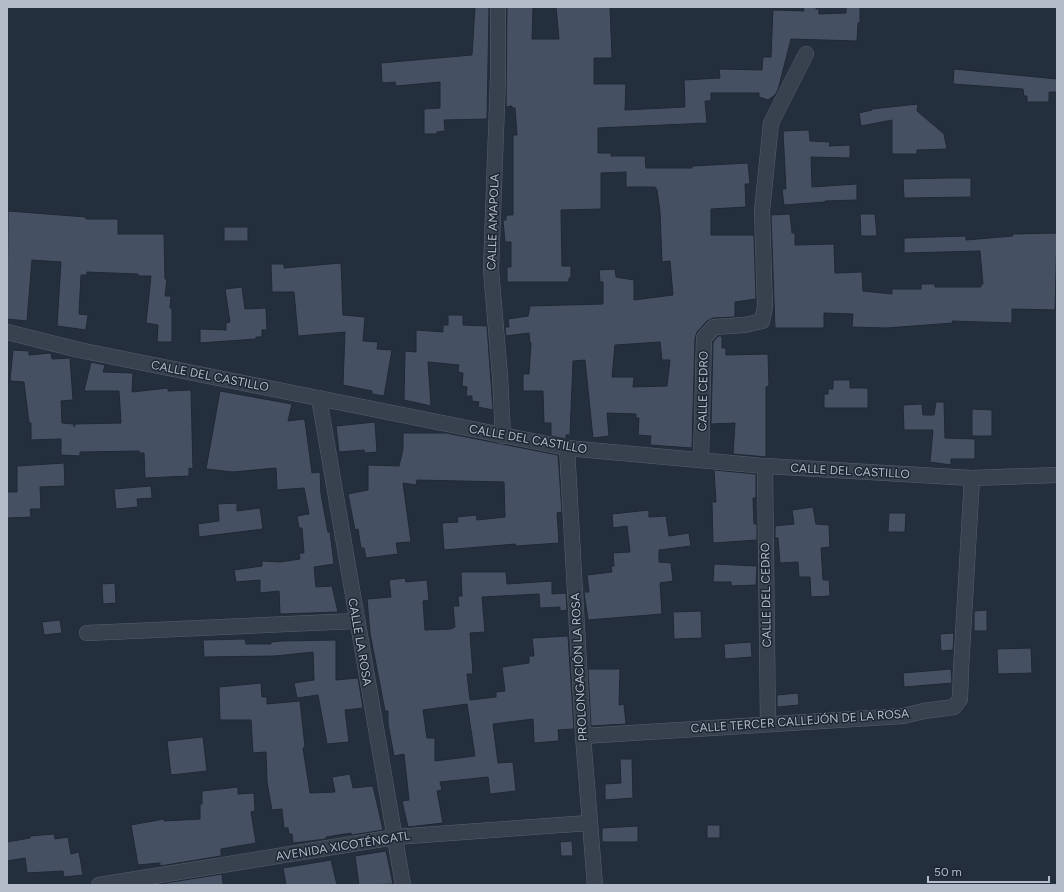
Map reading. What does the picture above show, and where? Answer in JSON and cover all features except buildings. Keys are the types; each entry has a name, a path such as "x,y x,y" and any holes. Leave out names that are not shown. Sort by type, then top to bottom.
{"street":[{"name":"CALLE AMAPOLA","path":"498,7 498,77 491,270 500,376 502,436"},
{"name":"CALLE CEDRO","path":"701,459 704,338 714,327 745,325 762,321 765,307 762,211 771,123 806,54"},
{"name":"CALLE DEL CASTILLO","path":"7,332 79,350 567,448 765,466 972,478 1057,475"},
{"name":"CALLE LA ROSA","path":"319,398 356,621 403,885"},
{"name":"PROLONGACIÓN LA ROSA","path":"567,448 583,736 595,885"},
{"name":"CALLE DEL CEDRO","path":"765,466 768,724"},
{"name":"CALLE TERCER CALLEJÓN DE LA ROSA","path":"583,736 903,716 924,711 954,707 960,699 972,478"},
{"path":"87,633 356,621"},
{"name":"AVENIDA XICOTÉNCATL","path":"99,885 395,837 589,823"}]}
